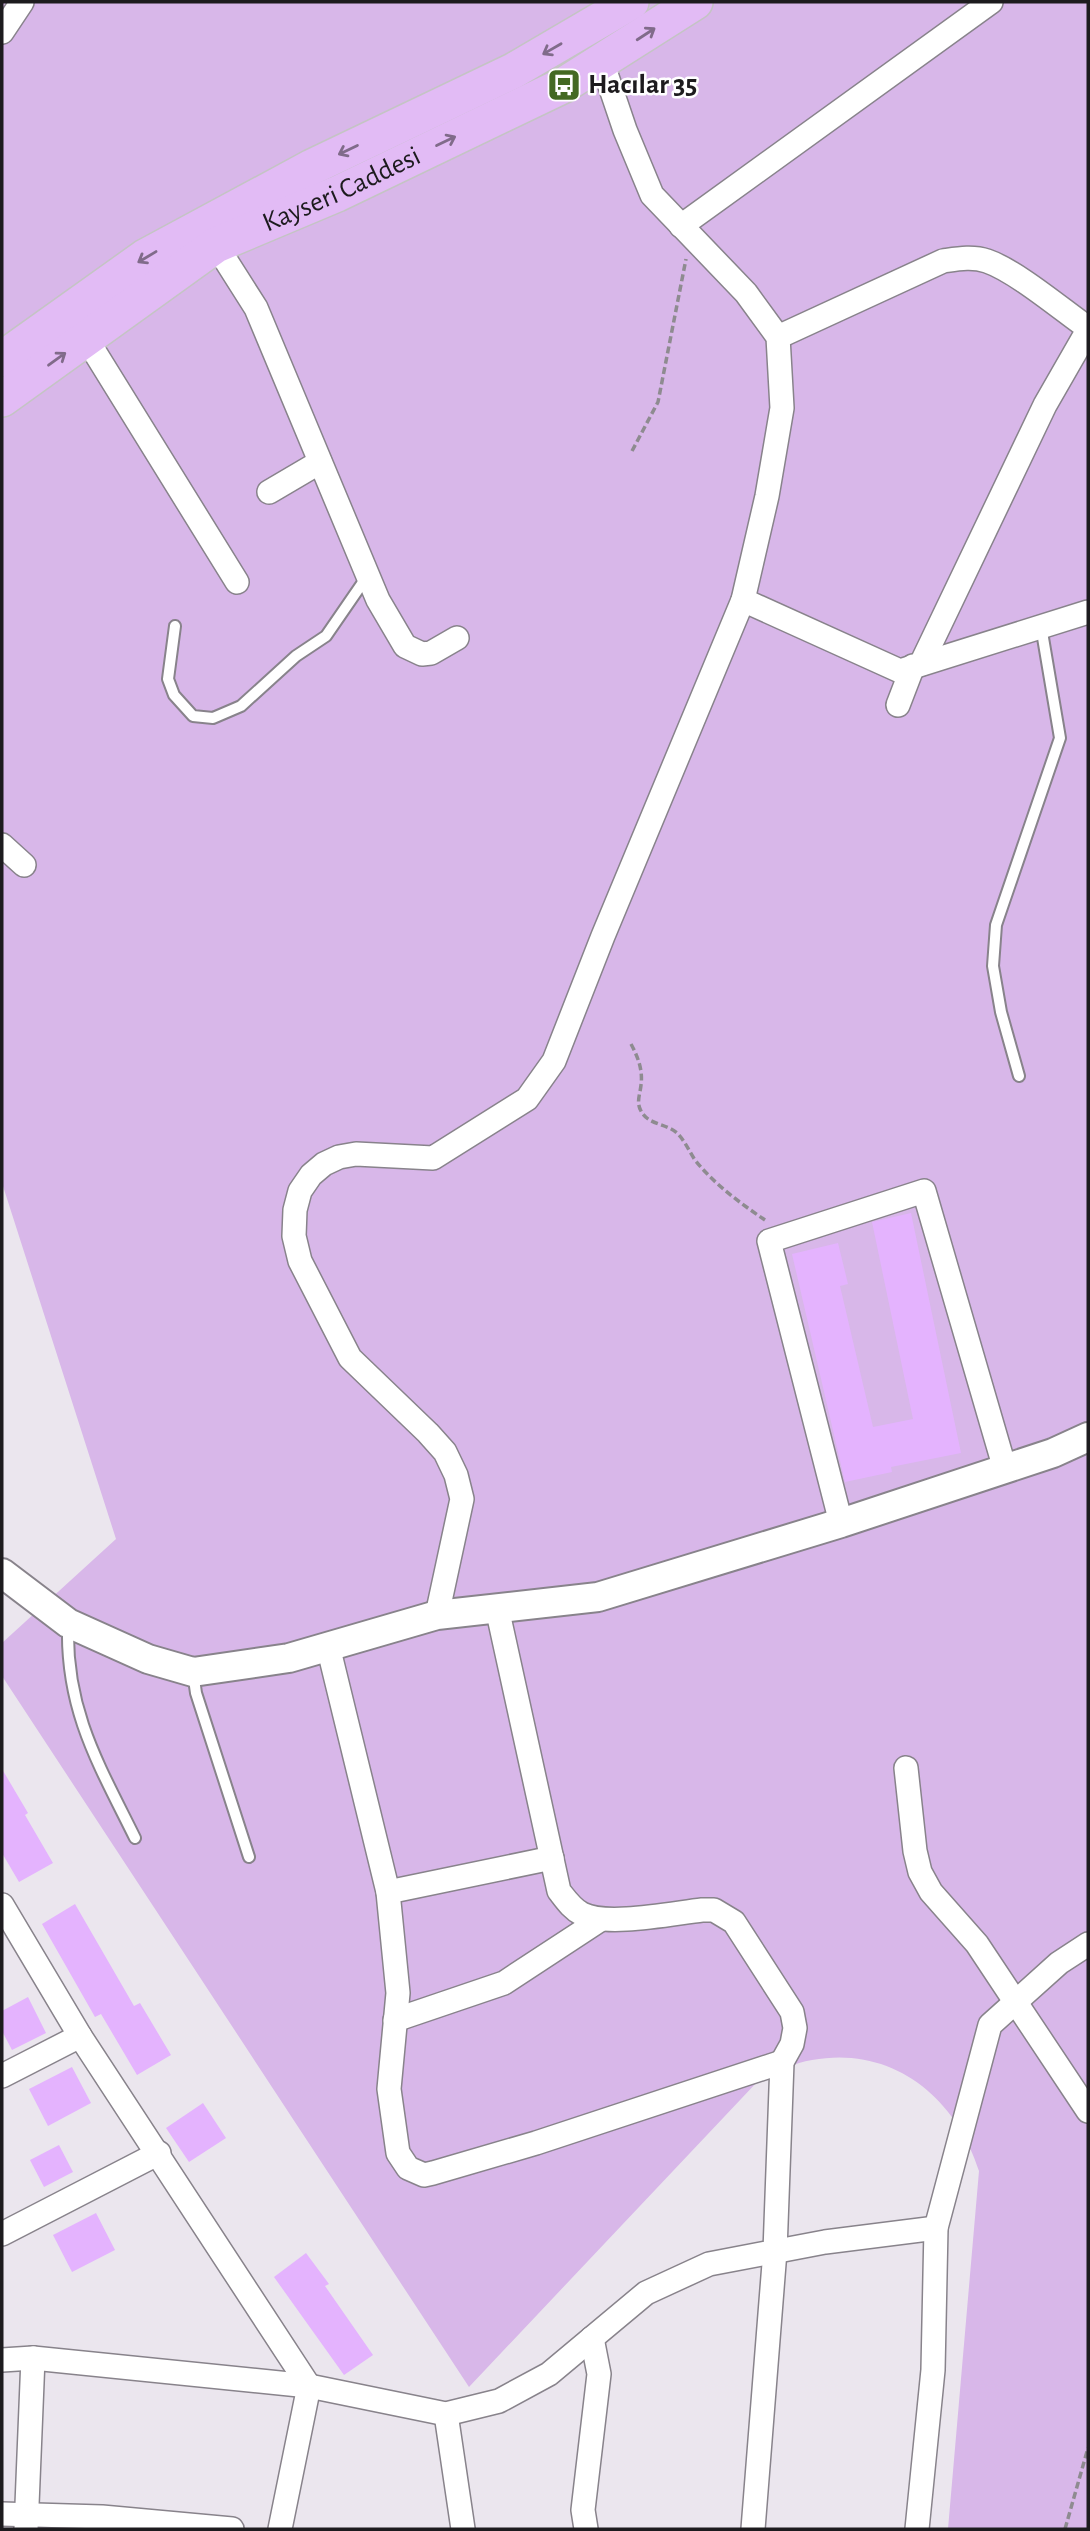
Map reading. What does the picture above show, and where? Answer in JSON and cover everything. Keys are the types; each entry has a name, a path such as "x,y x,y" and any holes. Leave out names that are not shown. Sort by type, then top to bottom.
{"main road":[{"name":"Kayseri Caddesi","path":"2,359 145,257 312,167 513,71 631,2"},
{"name":"Kayseri Caddesi","path":"2,399 216,245 337,194 564,85 695,2"}],"street":[{"path":"2,32 22,2"},
{"path":"685,231 991,2"},
{"path":"437,1615 463,1499 456,1475 444,1452 428,1433 350,1358 300,1261 294,1236 300,1191 311,1175 324,1164 339,1157 356,1154 433,1158 527,1099 554,1062 603,936 743,600 767,496 782,408 778,337 746,293 652,195 625,130 602,62"},
{"path":"216,245 256,308 378,600 405,646 422,654 431,653 457,638"},
{"path":"778,337 943,261 964,258 985,260 1004,269 1088,329 1045,405 898,705"},
{"path":"86,338 237,582"},
{"path":"269,492 320,462"},
{"path":"743,600 900,671 1088,612"},
{"path":"2,845 24,865"},
{"path":"841,1523 769,1241 924,1191 1005,1468"},
{"path":"2,1573 68,1623 148,1659 193,1672 289,1658 437,1615 598,1597 841,1523 1052,1453 1088,1437"},
{"path":"497,1608 559,1891 570,1905 583,1915 600,1920 714,1910 734,1922 792,2012 795,2028 792,2044 782,2062 775,2251 753,2529"},
{"path":"328,1646 388,1892 398,1993 388,2090 398,2153 408,2168 424,2175 536,2143 782,2062"},
{"path":"906,1768 915,1851 920,1872 931,1892 977,1944 1088,2111"},
{"path":"388,1892 552,1858"},
{"path":"4,1913 80,2036 309,2386 280,2529"},
{"path":"395,2020 504,1983 600,1920"},
{"path":"917,2529 933,2370 936,2228 990,2025 1059,1963 1088,1944"},
{"path":"2,2076 80,2036"},
{"path":"2,2234 159,2153"},
{"path":"2,2360 33,2358 309,2386 446,2414 499,2401 549,2374 646,2293 709,2264 825,2242 936,2228"},
{"path":"586,2529 583,2510 599,2374 592,2338"},
{"path":"26,2522 33,2358"},
{"path":"446,2414 463,2529"},
{"path":"2,2514 26,2522 102,2517 232,2529"}],"lane":[{"path":"175,626 168,679 174,695 193,716 213,718 241,706 296,656 326,636 368,575"},
{"path":"1019,1076 1001,1012 993,966 996,925 1060,738 1041,626"},
{"path":"68,1623 71,1678 79,1714 89,1746 135,1838"},
{"path":"193,1672 196,1693 249,1857"}],"path":[{"path":"632,451 658,402 685,231"},
{"path":"631,1044 642,1072 639,1096 642,1113 648,1120 662,1123 674,1130 684,1140 695,1159 737,1202 787,1235"},
{"path":"1065,2529 1088,2448"}],"shaded area":[{"path":"2,2 1088,2 1088,2529 948,2529 979,2171 969,2144 937,2099 917,2082 894,2069 869,2061 841,2057 812,2060 758,2081 469,2387 2,1676 2,1643 116,1539 2,1183"}],"building":[{"path":"911,1213 961,1453 891,1467 892,1472 845,1482 792,1254 838,1243 848,1284 840,1286 873,1427 913,1419 872,1222"},
{"path":"2,1769 53,1863 19,1882 2,1853"},
{"path":"75,1904 134,2006 140,2003 171,2055 137,2075 101,2014 95,2017 42,1924"},
{"path":"28,1997 46,2033 12,2050 2,2031 2,2011"},
{"path":"72,2067 91,2103 48,2126 29,2089"},
{"path":"203,2103 226,2138 189,2162 166,2128"},
{"path":"59,2145 73,2172 44,2187 30,2160"},
{"path":"96,2213 115,2250 72,2272 53,2235"},
{"path":"306,2253 329,2284 325,2286 373,2355 344,2375 274,2277"}],"place":[{"name":"Hacılar 35","path":"564,85"}]}
